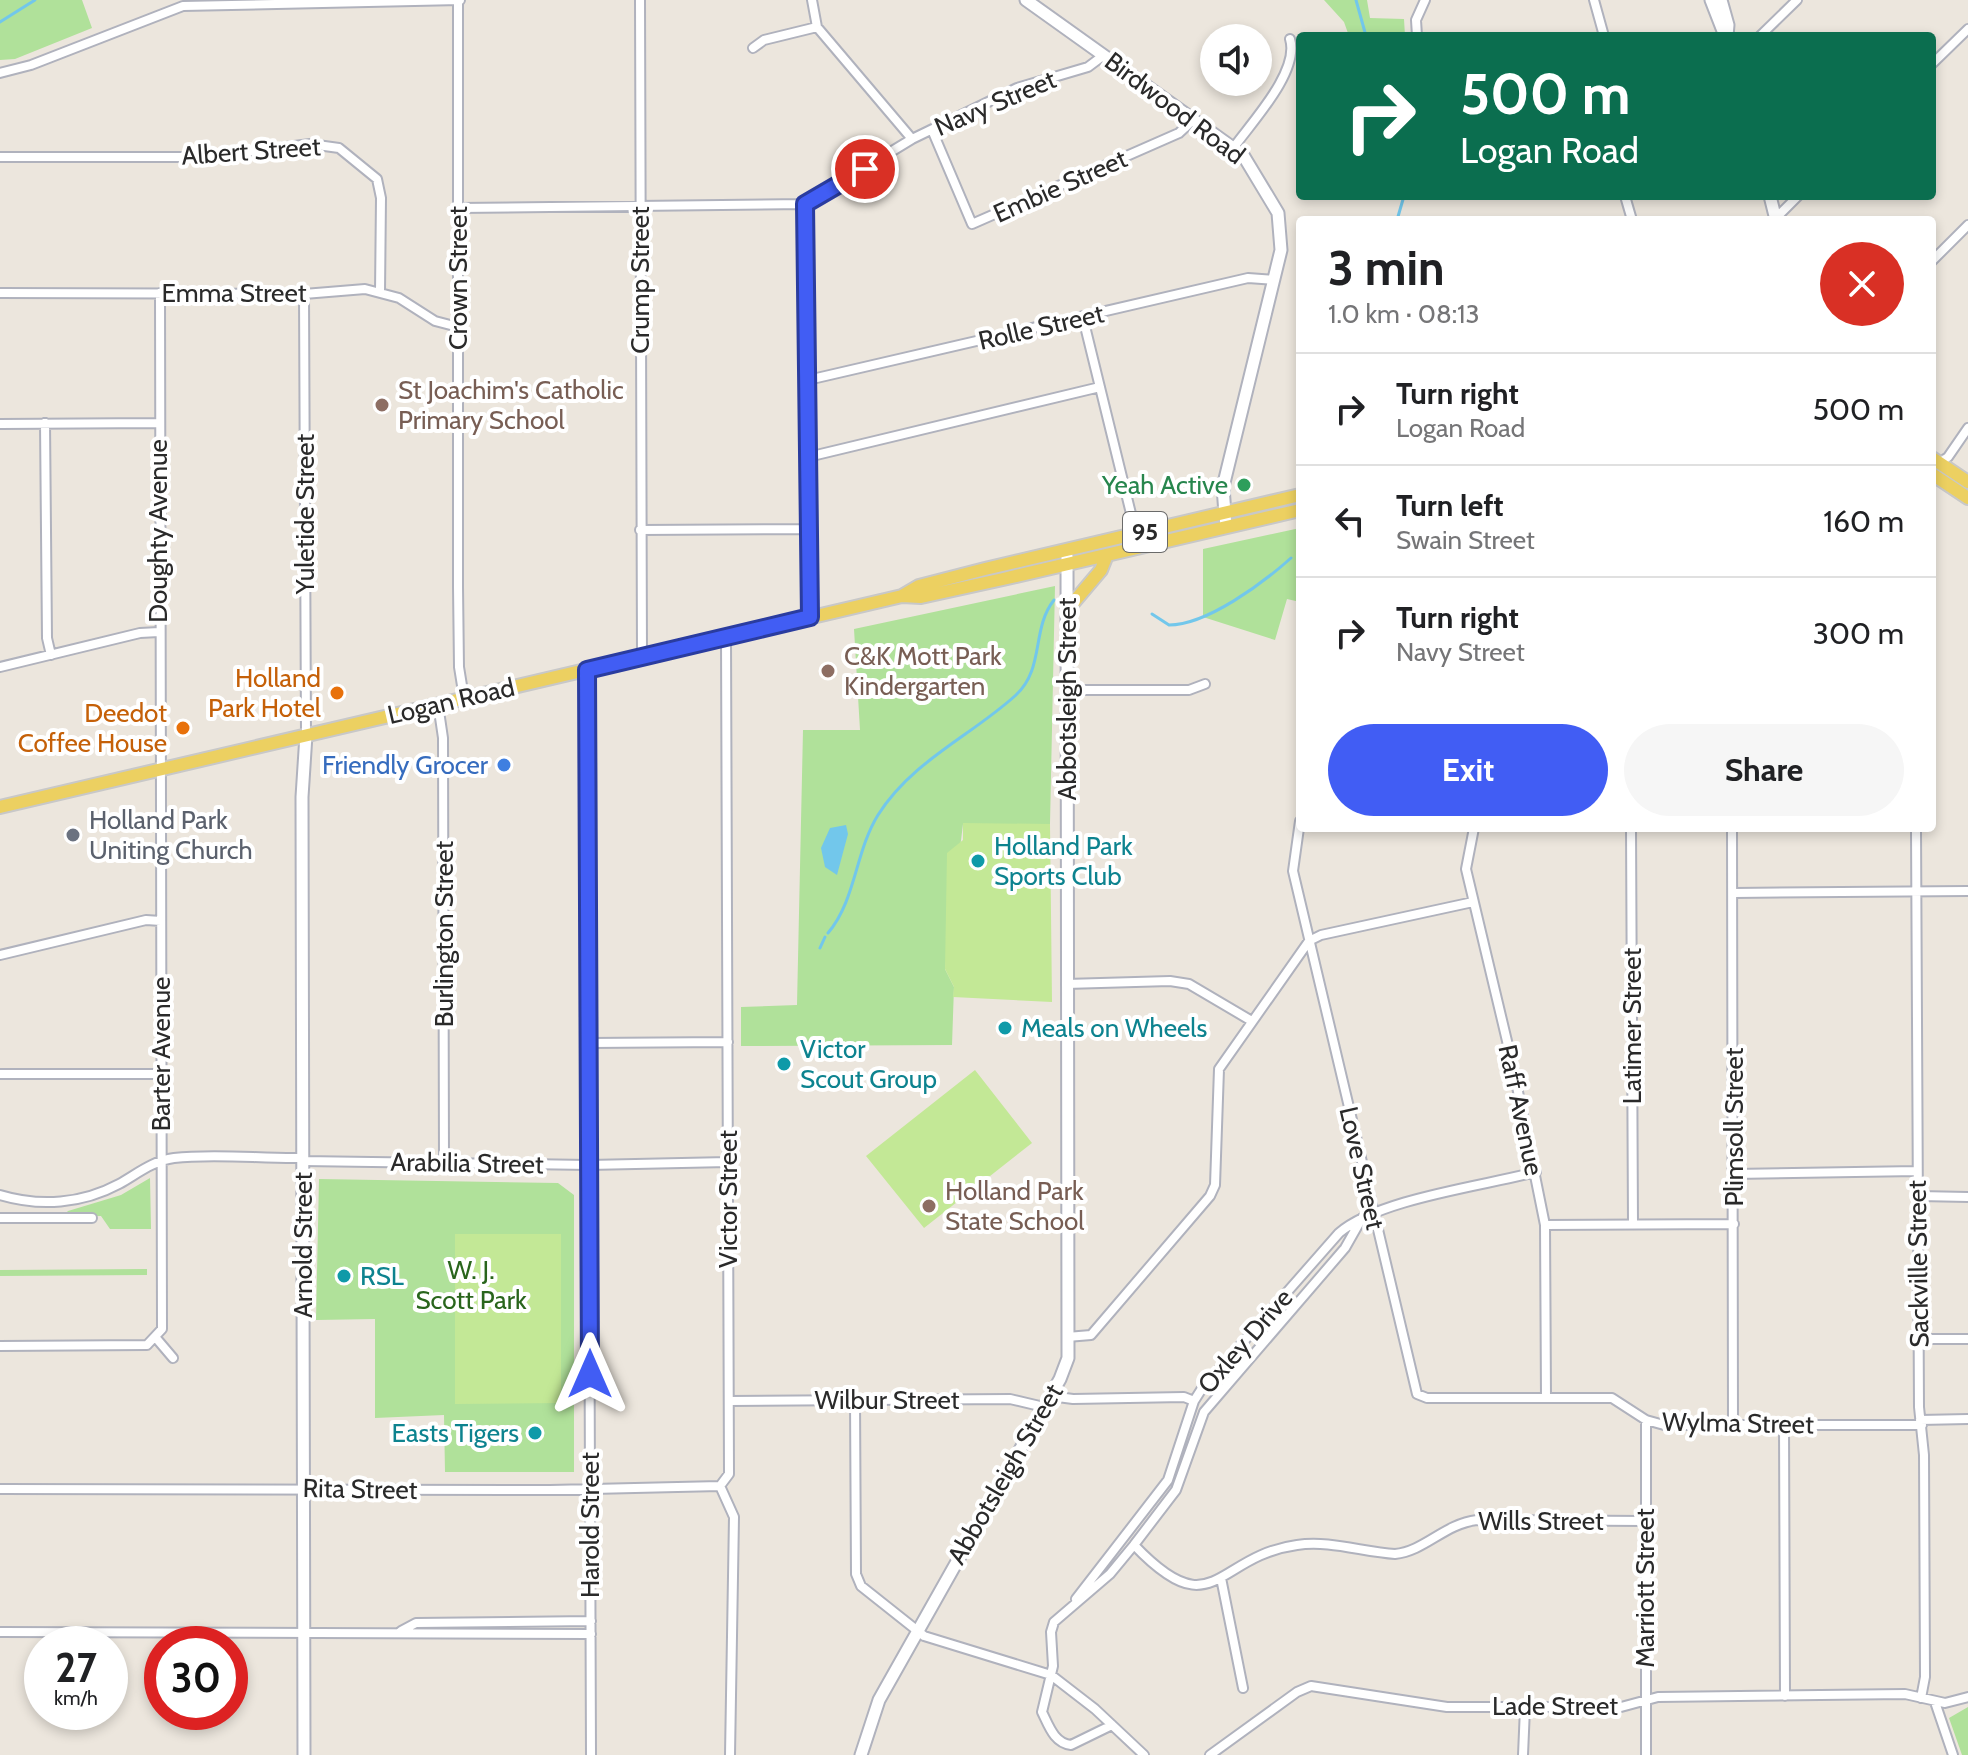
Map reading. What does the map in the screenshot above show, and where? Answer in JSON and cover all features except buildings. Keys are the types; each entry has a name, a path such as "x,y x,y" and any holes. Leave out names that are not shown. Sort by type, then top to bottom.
{"main road":[{"path":"1936,467 1968,482"},
{"path":"1936,468 1968,498"},
{"name":"Logan Road","path":"902,596 919,586 1296,496"},
{"name":"Logan Road","path":"0,807 810,617 902,596 921,597 1296,511"},
{"path":"1068,609 1101,570 1107,555"}],"street":[{"name":"Crump Street","path":"640,0 642,657"},
{"path":"812,0 817,27 912,139"},
{"name":"Birdwood Road","path":"1026,0 1234,147 1251,165 1280,220 1282,240 1274,280 1224,481 1226,527"},
{"path":"1417,32 1416,20 1425,0"},
{"path":"1594,0 1603,32"},
{"path":"1711,0 1724,32"},
{"path":"1721,0 1728,25 1727,32"},
{"path":"1764,32 1797,0"},
{"path":"0,73 31,65 183,6 459,1"},
{"name":"Crown Street","path":"459,1 459,667 464,698"},
{"path":"753,48 764,40 811,31 817,27"},
{"path":"1936,60 1968,29"},
{"path":"1234,147 1287,72 1292,53 1290,39"},
{"name":"Navy Street","path":"805,204 912,139 1017,88 1088,67 1104,55"},
{"name":"Embie Street","path":"932,130 967,206 972,224 1179,133 1194,119"},
{"name":"Albert Street","path":"0,157 206,157 310,144 339,148 377,179 381,198 380,292"},
{"path":"1779,216 1794,200"},
{"path":"458,208 639,203 805,204 810,617"},
{"path":"1936,257 1968,225"},
{"name":"Rolle Street","path":"808,380 1248,278 1274,280"},
{"name":"Emma Street","path":"0,293 304,294 365,289 399,298 435,321 458,327"},
{"name":"Doughty Avenue","path":"160,293 161,769"},
{"name":"Yuletide Street","path":"304,294 306,735"},
{"path":"1083,318 1136,534"},
{"path":"808,457 1100,387"},
{"path":"45,423 47,638 51,655"},
{"path":"0,424 158,423"},
{"path":"1936,464 1968,428"},
{"path":"640,530 809,529"},
{"name":"Abbotsleigh Street","path":"861,1755 875,1708 1065,1369 1067,550"},
{"path":"0,667 140,633 159,632"},
{"name":"Victor Street","path":"720,1486 729,1474 726,637"},
{"name":"Harold Street","path":"587,670 591,1755"},
{"path":"1066,690 1189,690 1205,684"},
{"name":"Burlington Street","path":"438,704 443,753 444,1164"},
{"name":"Arnold Street","path":"304,1755 305,876 302,784 306,735"},
{"name":"Barter Avenue","path":"156,1338 162,1329 161,769"},
{"name":"Love Street","path":"1298,832 1293,871 1417,1394"},
{"name":"Raff Avenue","path":"1473,832 1466,869 1536,1172 1545,1225 1546,1397"},
{"name":"Latimer Street","path":"1631,832 1633,1224"},
{"name":"Plimsoll Street","path":"1732,832 1733,1426"},
{"name":"Sackville Street","path":"1916,832 1917,1171 1925,1677 1921,1698"},
{"path":"1734,893 1968,891"},
{"path":"1067,1337 1091,1335 1210,1196 1215,1185 1219,1069 1250,1020 1309,941 1321,935 1473,902"},
{"path":"0,955 146,920 161,921"},
{"path":"1066,984 1170,981 1189,984 1250,1020"},
{"path":"589,1043 728,1042"},
{"path":"0,1074 161,1074"},
{"path":"0,1195 50,1203 108,1190 161,1161"},
{"name":"Arabilia Street","path":"161,1161 589,1165 728,1162"},
{"path":"1734,1174 1917,1171"},
{"name":"Oxley Drive","path":"1112,1725 1071,1745 1059,1740 1042,1712 1051,1675 1054,1622 1075,1600 1168,1480 1194,1401 1339,1233 1373,1213 1536,1172"},
{"path":"1919,1196 1968,1197"},
{"path":"50,1203 51,1218"},
{"path":"0,1218 92,1218"},
{"name":"Oxley Drive","path":"1075,1600 1110,1574 1176,1490 1204,1412 1345,1248 1362,1218"},
{"path":"1545,1225 1734,1224"},
{"path":"0,1346 132,1346 147,1345 156,1338 173,1358"},
{"path":"1919,1339 1968,1339"},
{"name":"Wylma Street","path":"1417,1394 1427,1398 1612,1398 1646,1420 1664,1425 1968,1419"},
{"name":"Wilbur Street","path":"729,1401 1047,1401 1184,1397 1194,1401"},
{"path":"855,1400 856,1574 861,1586 917,1631 942,1643 1051,1675 1144,1755"},
{"name":"Marriott Street","path":"1646,1420 1646,1755"},
{"path":"1784,1424 1785,1696"},
{"path":"720,1486 734,1517 730,1755"},
{"name":"Rita Street","path":"0,1489 720,1486"},
{"name":"Wills Street","path":"1134,1545 1174,1581 1188,1586 1209,1583 1252,1559 1296,1545 1405,1553 1444,1529 1467,1521 1645,1521"},
{"path":"1221,1578 1243,1688"},
{"path":"401,1631 416,1623 591,1621"},
{"path":"0,1632 401,1631 418,1636 591,1634"},
{"name":"Lade Street","path":"1210,1755 1297,1692 1311,1686 1447,1707 1626,1707 1658,1697 1877,1694 1935,1702 1968,1697"},
{"path":"1935,1702 1953,1755"},
{"path":"1523,1755 1525,1708"}],"green space":[{"path":"0,0 82,0 92,28 15,59 0,60"},
{"path":"1324,0 1367,0 1370,18 1404,19 1405,32 1348,32 1344,22"},
{"path":"1296,529 1296,601 1287,599 1275,640 1203,617 1203,549"},
{"path":"1055,586 1050,824 963,824 945,969 954,987 952,1045 741,1046 741,1007 797,1005 803,730 860,730 854,629"},
{"path":"963,823 1050,824 1052,1002 953,997 954,987 945,969 947,853 963,840"},
{"path":"975,1070 1032,1143 924,1228 866,1156"},
{"path":"150,1178 151,1229 110,1229 101,1216 62,1217 68,1211 121,1195"},
{"name":"W. J. Scott Park","path":"319,1179 558,1183 574,1195 574,1472 445,1472 444,1415 375,1418 375,1319 316,1320"},
{"path":"455,1234 561,1234 561,1403 455,1404"},
{"path":"147,1269 147,1275 0,1276 0,1270"},
{"path":"1968,1707 1968,1755 1962,1755 1949,1718"}],"water":[{"path":"846,825 848,834 837,875 825,867 821,848 830,828"}],"waterway":[{"path":"0,22 35,0"},
{"path":"1356,0 1365,32"},
{"path":"1398,216 1403,200"},
{"path":"1152,614 1169,625 1200,618 1234,601 1291,558"},
{"path":"828,933 844,906 864,844 878,815 892,796 925,764 1016,695 1031,673 1042,623 1054,600"},
{"path":"820,948 825,937"}],"place":[{"name":"St Joachim's Catholic Primary School","path":"382,405"},
{"name":"Yeah Active","path":"1244,485"},
{"name":"C&K Mott Park Kindergarten","path":"828,671"},
{"name":"Holland Park Hotel","path":"337,693"},
{"name":"Deedot Coffee House","path":"183,728"},
{"name":"Friendly Grocer","path":"504,765"},
{"name":"Holland Park Uniting Church","path":"73,835"},
{"name":"Holland Park Sports Club","path":"978,861"},
{"name":"Meals on Wheels","path":"1005,1028"},
{"name":"Victor Scout Group","path":"784,1064"},
{"name":"Holland Park State School","path":"929,1206"},
{"name":"RSL","path":"344,1276"},
{"name":"Easts Tigers","path":"535,1433"}],"route":[{"path":"590,1374 587,670 810,617 805,204 865,169"}]}
